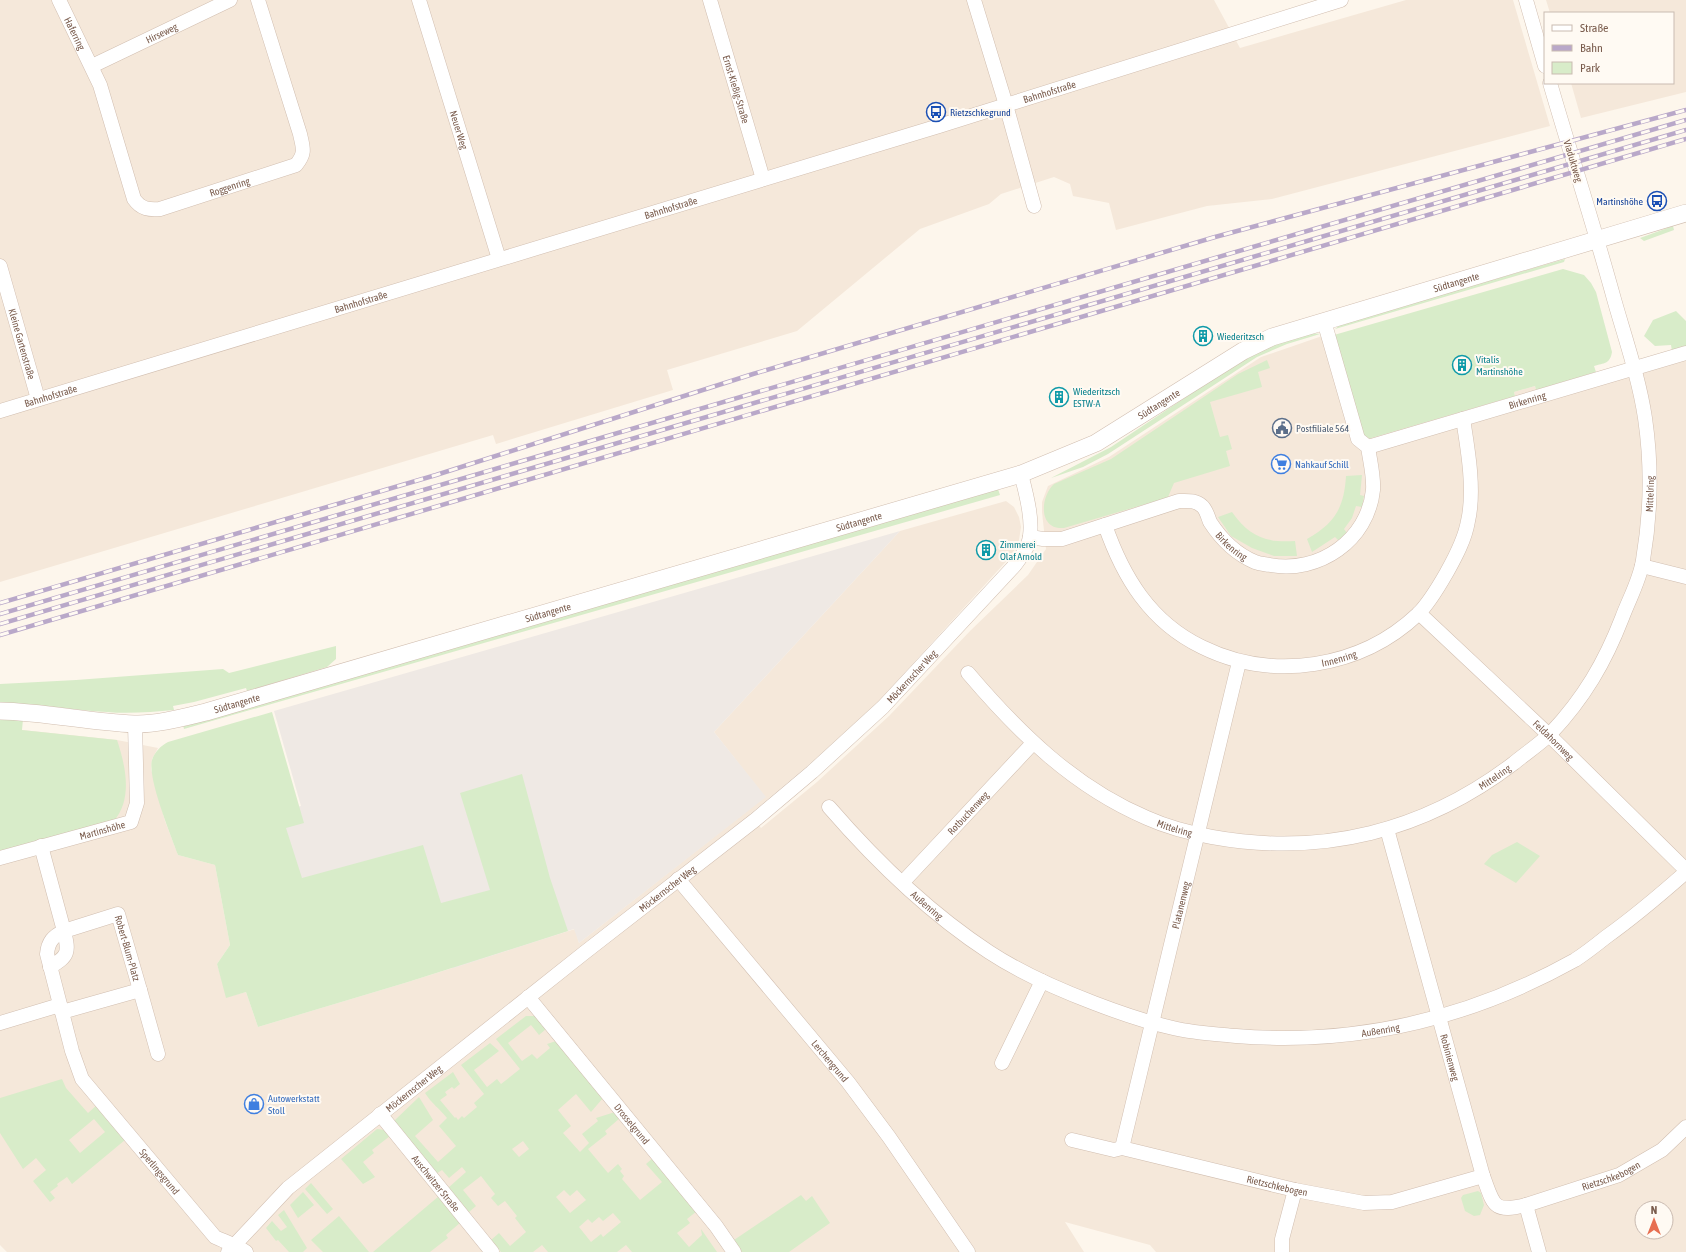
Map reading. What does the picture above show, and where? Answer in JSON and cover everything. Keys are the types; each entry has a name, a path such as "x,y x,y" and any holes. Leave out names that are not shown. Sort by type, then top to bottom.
{"street":[{"name":"Haferring","path":"59,0 92,66"},
{"name":"Hirseweg","path":"92,66 230,0"},
{"name":"Roggenring","path":"92,66 100,85 134,200 143,208 151,210 160,209 296,165 303,157 303,148 258,0"},
{"name":"Neuer Weg","path":"419,0 498,259"},
{"name":"Ernst-Kießig-Straße","path":"710,0 763,179"},
{"path":"974,0 1006,105 1034,206"},
{"name":"Bahnhofstraße","path":"0,411 1006,105 1341,0"},
{"path":"1526,0 1544,63"},
{"name":"Viaduktweg","path":"1550,84 1597,238"},
{"name":"Südtangente","path":"0,711 30,712 135,724 178,718 206,712 1021,474 1096,443 1248,348 1272,337 1597,238 1686,213"},
{"name":"Mittelring","path":"968,674 1003,714 1033,743 1067,772 1104,796 1148,819 1197,834 1243,842 1291,845 1327,842 1387,829 1416,820 1470,794 1496,776 1549,736 1584,692 1608,654 1642,566 1650,517 1650,467 1645,416 1634,368 1597,238"},
{"name":"Kleine Gartenstraße","path":"0,266 38,400"},
{"path":"1324,321 1358,439 1368,447"},
{"name":"Birkenring","path":"1030,537 1062,539 1179,502 1193,500 1203,507 1218,534 1235,550 1256,562 1283,568 1309,565 1334,554 1354,536 1366,513 1373,490 1368,447 1686,353"},
{"name":"Innenring","path":"1105,525 1114,550 1126,575 1139,594 1154,612 1177,631 1201,647 1239,662 1289,666 1338,660 1361,653 1401,628 1418,613 1438,589 1452,563 1462,542 1469,521 1469,468 1463,419"},
{"name":"Möckernscher Weg","path":"231,1248 288,1188 778,801 883,707 1015,565 1025,552 1030,537 1025,490 1021,474"},
{"path":"1642,566 1686,577"},
{"name":"Feldahornweg","path":"1418,613 1549,736 1686,871"},
{"name":"Platanenweg","path":"1122,1148 1239,662"},
{"name":"Martinshöhe","path":"0,858 131,822 137,804 135,724"},
{"name":"Rotbuchenweg","path":"903,882 1033,743"},
{"name":"Außenring","path":"829,808 929,908 989,952 1042,981 1110,1009 1152,1022 1197,1032 1287,1039 1350,1036 1406,1027 1440,1017 1504,994 1577,959 1641,912 1686,871"},
{"name":"Robinienweg","path":"1387,829 1483,1176 1493,1202 1499,1208 1508,1209 1526,1204"},
{"path":"41,846 68,947 67,954 61,961 50,967"},
{"name":"Lerchengrund","path":"678,879 848,1082 889,1137 968,1252"},
{"name":"Robert-Blum-Platz","path":"82,1079 61,1009 47,954 48,945 55,935 64,931 118,914 158,1054"},
{"path":"1002,1063 1042,981"},
{"name":"Robert-Blum-Platz","path":"61,1009 140,990"},
{"name":"Drosselgrund","path":"528,997 716,1226 734,1252"},
{"path":"0,1023 61,1009"},
{"name":"Sperlingsgrund","path":"82,1079 215,1237 227,1243 231,1248 246,1252"},
{"name":"Auschwitzer Straße","path":"380,1114 492,1252"},
{"name":"Rietzschkebogen","path":"1526,1204 1619,1175 1662,1150 1686,1127"},
{"name":"Rietzschkebogen","path":"1072,1140 1114,1150 1122,1148 1295,1190 1364,1203 1392,1202 1483,1176"},
{"path":"1282,1252 1282,1239 1295,1190"},
{"path":"1526,1204 1539,1252"}],"shaded area":[{"path":"0,0 1214,0 1240,48 1406,0 1513,0 1550,126 1272,199 1207,206 1116,230 1109,203 1073,196 1070,184 1054,177 1001,194 989,204 920,229 797,331 667,370 673,390 496,444 493,435 0,582"},
{"path":"1546,0 1686,0 1686,92 1581,118 1571,84 1674,84 1674,12 1550,12"},
{"path":"1328,334 1368,439 1515,396 1514,392 1535,386 1536,390 1686,347 1686,1252 1156,1252 1150,1245 1065,1222 1084,1252 7,1252 0,1245 0,719 22,730 117,740 158,748 152,759 151,769 165,821 178,855 215,865 230,945 217,964 227,997 246,992 258,1027 408,982 575,929 579,943 765,797 714,732 900,531 1006,501 1014,507 1019,517 1021,527 1019,540 1012,555 877,703 806,767 750,814 761,828 817,782 889,716 971,630 1028,575 1046,549 1042,502 1048,486 1109,457 1261,357"},
{"path":"900,531 714,732 766,797 579,943 574,929 454,968 283,893 262,816 301,806 274,711"}],"green space":[{"path":"1673,226 1674,230 1644,241 1640,238"},
{"path":"1565,259 1564,262 1335,329 1342,323"},
{"path":"1563,269 1584,275 1596,292 1612,352 1608,361 1594,366 1596,372 1536,390 1535,386 1514,392 1515,396 1368,439 1363,435 1334,335"},
{"path":"1676,311 1686,321 1686,347 1672,351 1671,345 1655,346 1644,336 1653,320"},
{"path":"1312,333 1320,334 1287,344 1257,357 1108,454 1083,467 1051,478 1111,447 1237,363 1272,346"},
{"path":"1267,360 1270,368 1258,372 1262,387 1210,402 1220,437 1228,435 1232,449 1226,451 1230,466 1174,483 1168,497 1163,499 1064,528 1056,527 1050,524 1044,512 1044,504 1049,490 1054,484 1111,459 1238,374"},
{"path":"1362,475 1360,495 1364,496 1362,507 1356,506 1352,518 1344,529 1347,533 1339,541 1335,537 1312,552 1307,539 1325,527 1336,514 1343,497 1346,476"},
{"path":"998,489 1000,495 184,729 183,724"},
{"path":"1232,512 1245,527 1259,536 1275,541 1295,541 1297,556 1274,556 1252,548 1231,536 1218,517"},
{"path":"336,646 336,659 327,667 247,691 246,688 173,706 174,710 115,713 0,704 0,684 223,669 229,673"},
{"path":"272,712 304,823 286,828 302,878 423,845 441,903 490,890 460,793 522,774 550,878 568,931 408,982 258,1027 246,992 226,998 217,964 230,945 215,865 178,855 160,807 151,768 152,760 155,754 168,742"},
{"path":"0,719 23,719 22,730 117,740 123,761 126,783 123,804 113,822 0,852"},
{"path":"1517,842 1540,856 1516,883 1484,864 1492,855"},
{"path":"526,1016 536,1016 546,1029 539,1035 531,1025 508,1043 522,1061 532,1054 537,1059 550,1048 547,1044 556,1041 603,1098 591,1112 576,1094 558,1110 571,1126 563,1133 580,1152 589,1143 582,1134 598,1121 596,1118 615,1112 620,1118 605,1131 607,1134 588,1149 608,1173 618,1164 622,1169 620,1171 624,1176 622,1179 640,1200 662,1182 646,1164 654,1157 697,1211 687,1219 690,1223 677,1233 689,1247 702,1235 701,1229 717,1252 632,1252 626,1245 617,1252 548,1252 542,1245 533,1252 501,1252 491,1240 499,1233 510,1246 526,1232 515,1218 517,1216 505,1201 498,1206 491,1198 495,1194 481,1176 463,1190 476,1206 468,1213 448,1188 466,1172 462,1167 449,1178 442,1170 436,1174 395,1124 395,1120 419,1097 433,1120 415,1136 438,1162 456,1146 439,1126 447,1118 425,1093 453,1072 460,1084 454,1089 452,1087 445,1092 447,1095 440,1100 455,1118 456,1117 458,1120 462,1116 464,1118 477,1107 474,1103 484,1094 461,1065 490,1043 499,1051 474,1070 487,1087 497,1079 501,1084 520,1069 496,1039","holes":["523,1141 529,1149 519,1157 512,1149","564,1190 570,1196 577,1190 586,1200 570,1213 556,1197","613,1213 621,1222 603,1237 601,1234 591,1242 579,1227 588,1219 592,1223 599,1217 603,1221"]},
{"path":"62,1079 66,1088 88,1113 97,1105 125,1140 72,1184 67,1177 57,1184 58,1186 50,1192 55,1198 50,1202 33,1181 46,1170 36,1158 23,1169 0,1133 0,1098","holes":["94,1119 105,1132 80,1153 69,1140"]},
{"path":"377,1129 385,1130 390,1136 372,1150 374,1153 363,1162 375,1177 363,1184 341,1159"},
{"path":"311,1183 333,1209 327,1214 305,1189"},
{"path":"1478,1191 1481,1193 1484,1205 1480,1215 1474,1216 1465,1211 1461,1198 1463,1195"},
{"path":"303,1192 314,1205 298,1218 290,1205"},
{"path":"801,1195 806,1201 812,1196 830,1223 789,1252 742,1252 734,1240"},
{"path":"439,1196 461,1222 446,1235 448,1238 430,1252 373,1252"},
{"path":"284,1210 307,1248 303,1252 289,1252 278,1240 276,1241 266,1228 272,1221 281,1231 287,1227 278,1215"},
{"path":"339,1216 369,1252 323,1252 311,1240"}],"railway":[{"path":"0,603 436,475 753,374 1215,237 1686,110"},
{"path":"0,614 1686,120"},
{"path":"0,624 1686,130"},
{"path":"0,635 1686,139"}],"place":[{"name":"Rietzschkegrund","path":"936,112"},
{"name":"Martinshöhe","path":"1657,201"},
{"name":"Wiederitzsch","path":"1203,336"},
{"name":"Vitalis Martinshöhe","path":"1462,365"},
{"name":"Wiederitzsch ESTW-A","path":"1059,397"},
{"name":"Postfiliale 564","path":"1282,428"},
{"name":"Nahkauf Schill","path":"1281,464"},
{"name":"Zimmerei Olaf Arnold","path":"986,550"},
{"name":"Autowerkstatt Stoll","path":"254,1104"}]}
